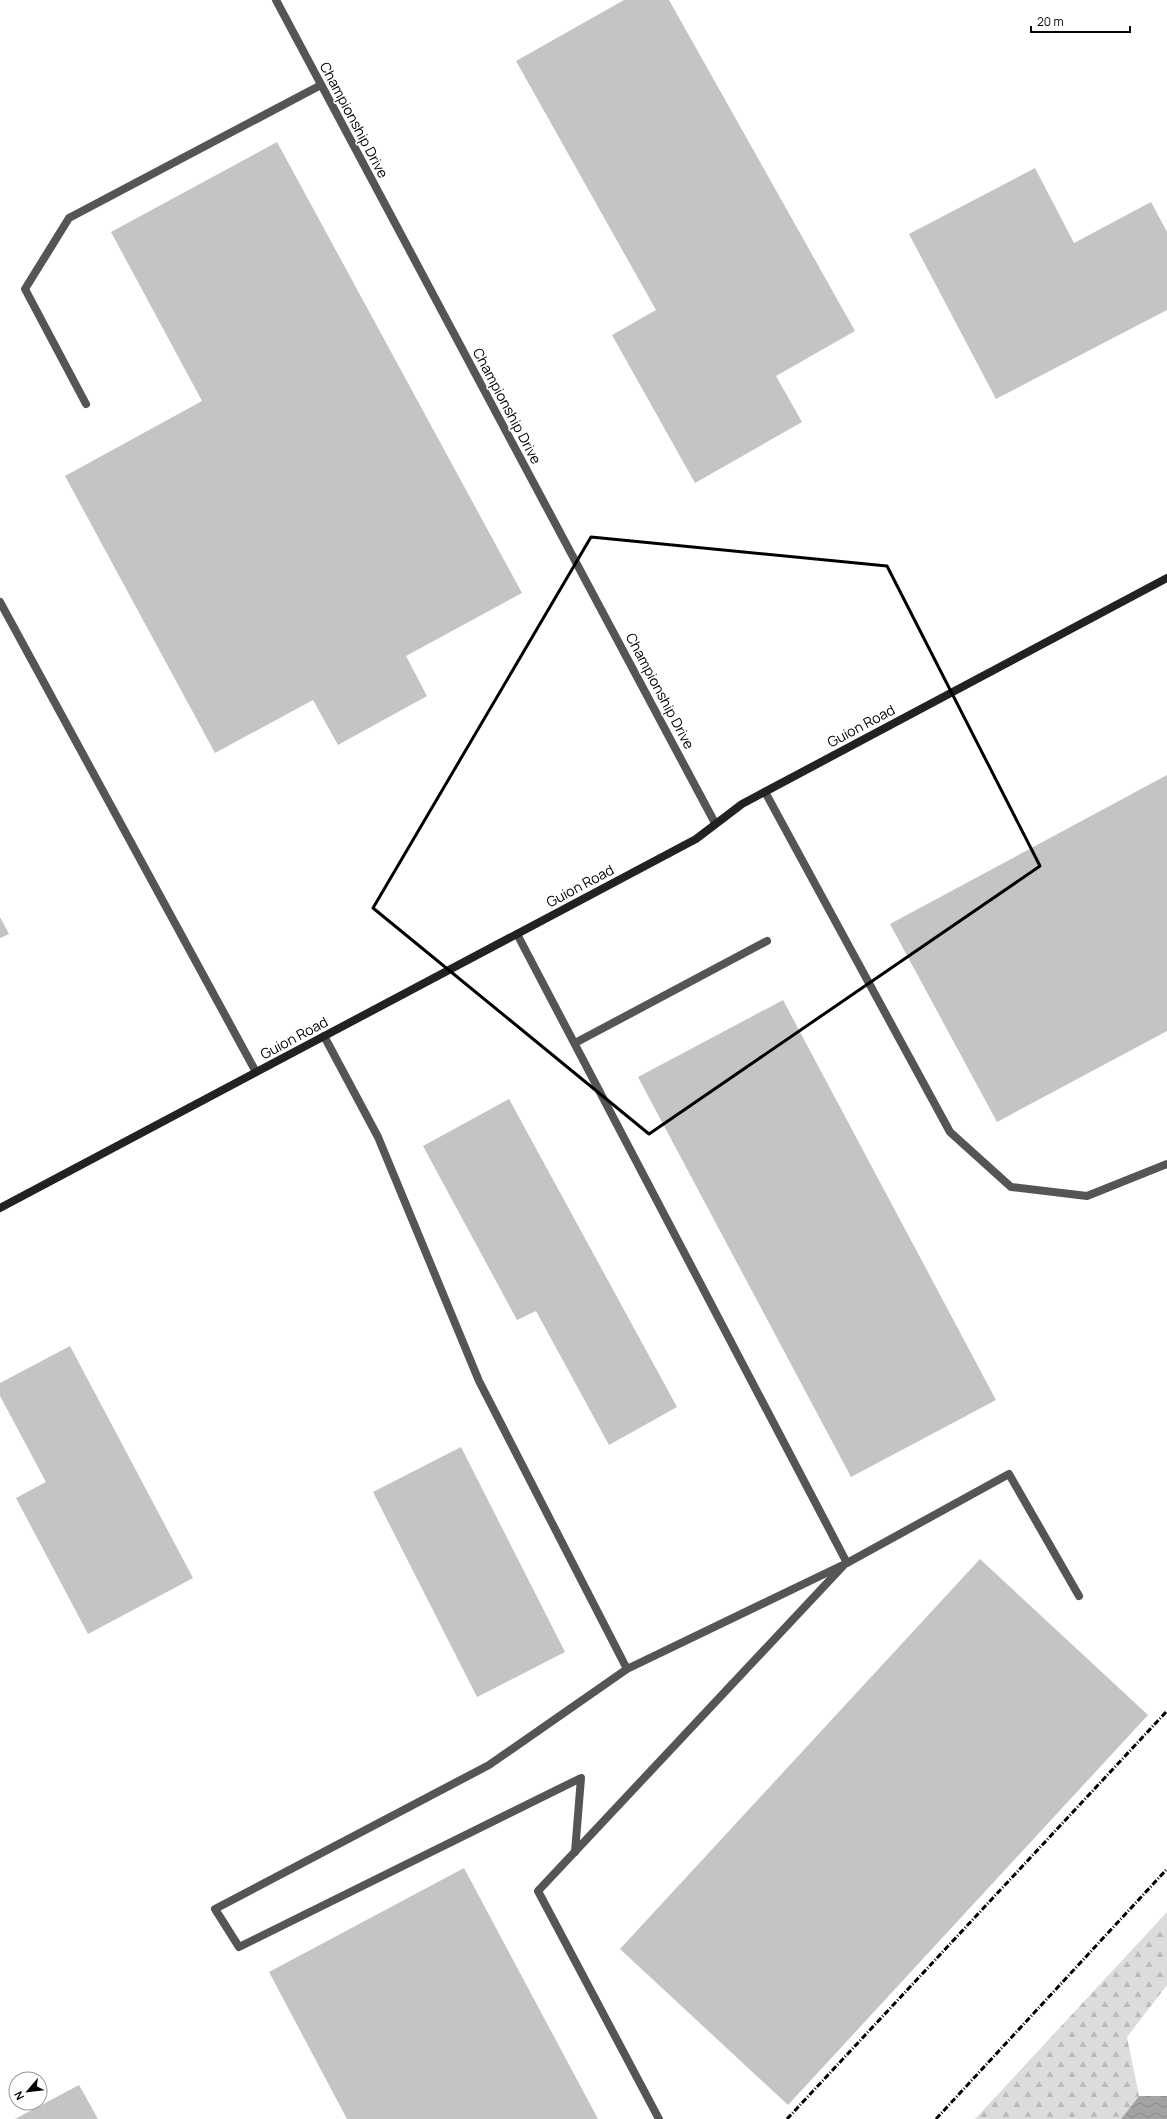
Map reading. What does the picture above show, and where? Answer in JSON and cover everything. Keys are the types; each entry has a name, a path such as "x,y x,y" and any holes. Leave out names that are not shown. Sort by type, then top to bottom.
{"street":[{"name":"Championship Drive","path":"276,0 716,823"},
{"path":"86,404 25,289 69,218 321,85"},
{"name":"Guion Road","path":"0,1208 696,839 736,808 1167,578"},
{"path":"0,602 256,1072"},
{"path":"765,792 950,1132 1011,1187 1087,1196 1167,1164"},
{"path":"517,934 846,1562"},
{"path":"574,1043 767,941"},
{"path":"324,1036 378,1137 479,1381 628,1669"},
{"path":"575,1852 581,1778 238,1948 215,1909 489,1765 628,1669 846,1562 1009,1474 1079,1596"},
{"path":"659,2119 538,1891 846,1562"}],"highlighted area":[{"path":"591,537 887,566 1040,866 649,1134 373,908"}],"green space":[{"path":"1167,1912 1167,1985 1127,2037 1139,2096 1121,2119 975,2119"}],"water":[{"path":"1139,2096 1167,2096 1167,2119 1121,2119"}],"building":[{"path":"624,0 669,0 855,331 776,376 802,422 695,483 612,335 656,310 516,61"},
{"path":"277,142 522,593 406,656 427,696 338,745 313,700 215,753 65,476 202,401 111,232"},
{"path":"1035,168 1074,243 1151,202 1167,232 1167,310 996,399 909,234"},
{"path":"1167,775 1167,1031 997,1122 890,924"},
{"path":"0,917 9,934 0,938"},
{"path":"783,1000 996,1400 851,1477 638,1077"},
{"path":"509,1099 677,1407 609,1445 536,1311 517,1320 423,1146"},
{"path":"70,1346 193,1578 88,1634 16,1498 46,1482 0,1396 0,1383"},
{"path":"461,1447 565,1652 477,1697 373,1492"},
{"path":"980,1559 1148,1715 788,2105 620,1949"},
{"path":"464,1868 598,2119 347,2119 269,1972"},
{"path":"79,2085 98,2119 15,2119 30,2111 48,2111 48,2101"}],"railway":[{"path":"787,2119 1167,1711"},
{"path":"936,2119 1167,1869"}]}
